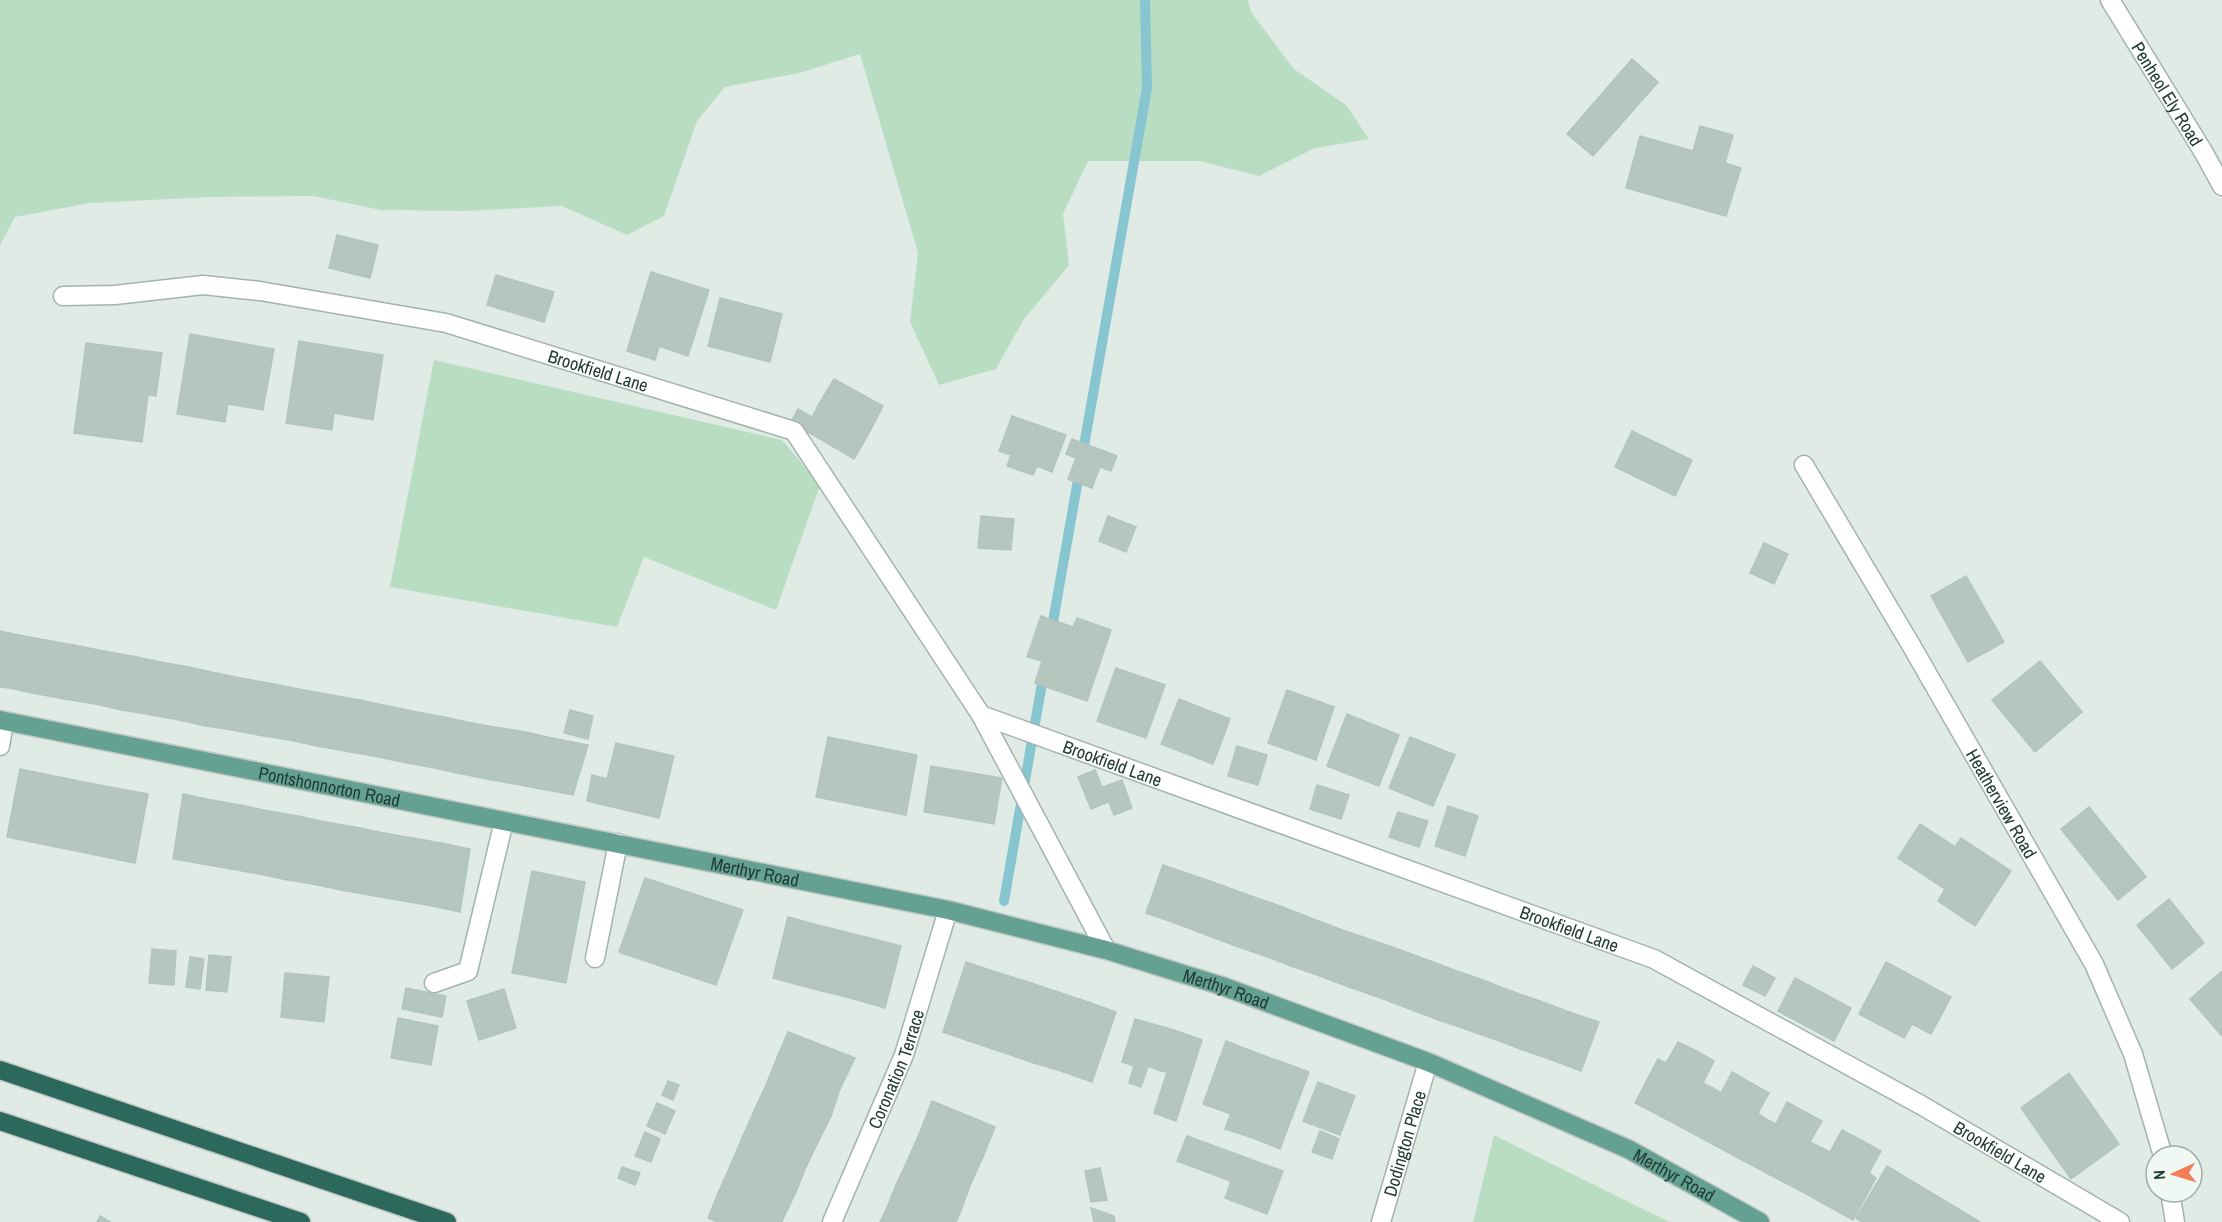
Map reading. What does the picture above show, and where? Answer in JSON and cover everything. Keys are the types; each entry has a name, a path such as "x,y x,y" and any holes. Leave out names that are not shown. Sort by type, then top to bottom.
{"highway":[{"path":"0,1070 447,1222"},
{"path":"0,1121 301,1222"}],"main road":[{"name":"Pontshonnorton Road","path":"2,720 660,851"},
{"name":"Merthyr Road","path":"660,851 948,910 1106,950 1222,986 1428,1062 1628,1149 1760,1222"}],"street":[{"name":"Penheol Ely Road","path":"2110,0 2222,186"},
{"name":"Brookfield Lane","path":"63,296 115,295 203,285 260,291 446,323 794,431 981,715 1106,950"},
{"name":"Heatherview Road","path":"1804,465 1911,645 2094,964 2133,1054 2159,1144"},
{"name":"Brookfield Lane","path":"981,715 1654,959 1921,1105 2120,1222"},
{"path":"0,746 2,720"},
{"path":"434,982 468,971 504,821"},
{"path":"594,958 618,843"},
{"name":"Coronation Terrace","path":"832,1222 904,1055 948,910"},
{"name":"Dodington Place","path":"1381,1222 1428,1062"},
{"path":"2172,1204 2175,1222"}],"green space":[{"path":"0,0 1248,0 1251,12 1294,69 1346,105 1369,139 1315,148 1259,176 1199,161 1088,161 1063,214 1069,265 1024,319 996,369 939,385 910,322 918,253 860,54 799,73 725,87 697,121 664,216 627,235 562,206 465,211 381,210 313,196 210,197 90,203 15,217 0,245"},
{"path":"434,360 782,440 820,485 776,610 644,557 617,627 390,587"},
{"path":"1494,1135 1669,1222 1473,1222"}],"building":[{"path":"1632,59 1658,82 1593,156 1567,134"},
{"path":"1700,126 1733,135 1725,163 1741,168 1726,216 1626,188 1640,136 1693,151"},
{"path":"337,235 378,245 370,278 329,268"},
{"path":"651,272 709,290 688,356 659,346 655,360 627,351"},
{"path":"496,275 554,292 544,322 487,305"},
{"path":"720,298 782,314 770,362 708,346"},
{"path":"190,334 274,349 263,410 228,404 225,422 177,414"},
{"path":"299,341 383,355 373,420 334,413 332,430 286,423"},
{"path":"86,343 162,353 156,396 148,395 142,442 74,433"},
{"path":"834,379 883,406 869,433 819,404"},
{"path":"819,404 869,433 854,459 791,422 798,409 812,417"},
{"path":"1012,416 1066,435 1052,472 1037,466 1033,475 1007,466 1011,455 999,451"},
{"path":"1632,431 1692,460 1675,496 1615,467"},
{"path":"1072,439 1117,456 1111,471 1100,467 1092,488 1068,479 1076,458 1066,454"},
{"path":"981,516 1014,519 1011,550 978,548"},
{"path":"1108,516 1136,527 1126,552 1099,541"},
{"path":"1764,543 1788,554 1774,584 1750,573"},
{"path":"1966,576 2004,642 1968,662 1931,596"},
{"path":"1041,616 1073,627 1077,618 1111,630 1087,701 1035,683 1042,661 1027,657"},
{"path":"0,631 19,635 9,688 0,687"},
{"path":"19,635 46,640 37,694 9,688"},
{"path":"46,640 74,645 64,699 37,694"},
{"path":"74,645 104,651 95,704 64,699"},
{"path":"104,651 132,656 122,710 95,704"},
{"path":"132,656 161,662 151,715 122,710"},
{"path":"2040,661 2082,712 2035,752 1992,700"},
{"path":"161,662 189,667 179,720 151,715"},
{"path":"189,667 216,673 206,726 179,720"},
{"path":"1116,668 1165,685 1146,738 1097,721"},
{"path":"216,673 246,679 237,731 206,726"},
{"path":"246,679 274,684 264,736 237,731"},
{"path":"274,684 304,690 294,741 264,736"},
{"path":"304,690 332,695 322,747 294,741"},
{"path":"1287,690 1334,707 1316,760 1268,743"},
{"path":"332,695 360,700 350,752 322,747"},
{"path":"1179,699 1230,719 1213,764 1161,744"},
{"path":"360,700 388,706 378,757 350,752"},
{"path":"388,706 417,712 407,763 378,757"},
{"path":"570,710 593,716 588,739 564,733"},
{"path":"417,712 444,717 434,768 407,763"},
{"path":"1347,714 1399,735 1379,786 1327,766"},
{"path":"444,717 472,723 462,774 434,768"},
{"path":"472,723 501,728 492,780 462,774"},
{"path":"501,728 526,732 515,784 492,780"},
{"path":"526,732 552,738 541,789 515,784"},
{"path":"828,737 917,755 906,815 816,797"},
{"path":"1410,737 1455,755 1433,806 1389,788"},
{"path":"552,738 588,745 573,795 541,789"},
{"path":"616,743 674,756 659,818 587,801 592,775 607,779"},
{"path":"1237,746 1267,755 1258,785 1228,776"},
{"path":"931,766 1002,778 994,824 924,812"},
{"path":"20,769 84,782 71,850 7,837"},
{"path":"1095,770 1108,802 1091,809 1078,777"},
{"path":"1122,780 1132,808 1114,815 1103,787"},
{"path":"84,782 148,794 135,863 71,850"},
{"path":"1317,785 1349,795 1341,819 1310,809"},
{"path":"183,794 212,800 202,864 173,859"},
{"path":"212,800 240,805 231,869 202,864"},
{"path":"240,805 269,811 259,874 231,869"},
{"path":"1448,806 1478,816 1465,856 1435,846"},
{"path":"2089,807 2146,877 2118,900 2061,829"},
{"path":"269,811 298,816 288,880 259,874"},
{"path":"1398,812 1428,821 1419,847 1389,837"},
{"path":"298,816 326,822 317,885 288,880"},
{"path":"326,822 355,827 346,891 317,885"},
{"path":"1920,824 1955,847 1961,838 2011,871 1975,926 1938,901 1945,889 1898,858"},
{"path":"355,827 384,833 374,896 346,891"},
{"path":"384,833 413,838 403,901 374,896"},
{"path":"413,838 441,843 432,906 403,901"},
{"path":"441,843 470,849 460,912 432,906"},
{"path":"1163,865 1192,875 1175,923 1146,913"},
{"path":"532,871 585,882 566,983 512,973"},
{"path":"1192,875 1221,885 1204,934 1175,923"},
{"path":"645,878 743,910 716,985 619,952"},
{"path":"1221,885 1251,896 1233,945 1204,934"},
{"path":"1251,896 1280,906 1262,955 1233,945"},
{"path":"2169,899 2204,943 2172,969 2137,925"},
{"path":"1280,906 1308,917 1291,966 1262,955"},
{"path":"788,917 814,924 799,985 773,978"},
{"path":"1308,917 1337,928 1320,976 1291,966"},
{"path":"814,924 842,931 826,992 799,985"},
{"path":"1337,928 1366,938 1349,987 1320,976"},
{"path":"842,931 870,938 854,999 826,992"},
{"path":"870,938 901,946 885,1008 854,999"},
{"path":"1366,938 1395,948 1378,997 1349,987"},
{"path":"1395,948 1425,959 1407,1008 1378,997"},
{"path":"152,949 176,951 174,985 149,983"},
{"path":"209,955 231,957 227,992 206,990"},
{"path":"190,957 204,959 200,989 186,987"},
{"path":"1425,959 1454,970 1436,1019 1407,1008"},
{"path":"966,962 996,972 972,1042 943,1032"},
{"path":"1886,962 1951,997 1931,1034 1912,1024 1904,1038 1859,1014"},
{"path":"1753,966 1775,978 1765,996 1743,985"},
{"path":"1454,970 1483,980 1465,1029 1436,1019"},
{"path":"2222,971 2222,1036 2190,999"},
{"path":"996,972 1025,981 1002,1052 972,1042"},
{"path":"285,973 329,977 324,1022 281,1017"},
{"path":"1795,978 1851,1008 1834,1041 1778,1011"},
{"path":"1483,980 1511,991 1494,1039 1465,1029"},
{"path":"1025,981 1058,992 1034,1063 1002,1052"},
{"path":"406,988 446,996 442,1017 402,1009"},
{"path":"504,989 516,1028 479,1040 467,1001"},
{"path":"1511,991 1540,1001 1523,1050 1494,1039"},
{"path":"1058,992 1088,1002 1064,1072 1034,1063"},
{"path":"1540,1001 1569,1012 1552,1060 1523,1050"},
{"path":"1088,1002 1116,1012 1092,1082 1064,1072"},
{"path":"1569,1012 1599,1022 1581,1071 1552,1060"},
{"path":"398,1018 438,1026 431,1065 391,1058"},
{"path":"1135,1019 1174,1030 1161,1071 1148,1066 1141,1087 1129,1083 1134,1066 1122,1062"},
{"path":"1174,1030 1202,1040 1176,1121 1154,1113 1167,1072 1161,1071"},
{"path":"788,1032 855,1058 840,1089 777,1058"},
{"path":"1226,1041 1254,1052 1231,1114 1203,1104"},
{"path":"1678,1042 1697,1051 1662,1117 1635,1103 1658,1059 1666,1063"},
{"path":"1697,1051 1714,1061 1703,1083 1713,1088 1690,1132 1662,1117"},
{"path":"1254,1052 1282,1062 1253,1138 1225,1129"},
{"path":"777,1058 840,1089 831,1116 766,1085"},
{"path":"1282,1062 1309,1072 1280,1149 1253,1138"},
{"path":"1732,1072 1751,1083 1716,1146 1690,1132 1713,1088 1721,1093"},
{"path":"2069,1073 2119,1144 2071,1179 2021,1108"},
{"path":"668,1081 679,1085 673,1100 662,1095"},
{"path":"1318,1082 1355,1096 1340,1135 1303,1121"},
{"path":"1751,1083 1769,1093 1758,1113 1766,1119 1744,1161 1716,1146"},
{"path":"766,1085 831,1116 818,1142 754,1111"},
{"path":"932,1101 995,1127 983,1157 920,1132"},
{"path":"1787,1102 1805,1112 1770,1175 1744,1161 1766,1119 1776,1124"},
{"path":"657,1103 675,1111 665,1134 647,1126"},
{"path":"754,1111 818,1142 806,1167 742,1138"},
{"path":"1805,1112 1822,1121 1810,1142 1822,1148 1799,1190 1770,1175"},
{"path":"1842,1130 1861,1140 1826,1205 1799,1190 1822,1148 1830,1152"},
{"path":"1320,1131 1339,1139 1332,1159 1312,1152"},
{"path":"645,1132 660,1139 651,1162 635,1156"},
{"path":"920,1132 983,1157 971,1183 909,1157"},
{"path":"1187,1136 1283,1171 1267,1214 1225,1198 1231,1181 1177,1161"},
{"path":"742,1138 806,1167 796,1192 731,1164"},
{"path":"1861,1140 1881,1151 1869,1173 1876,1178 1853,1220 1826,1205"},
{"path":"909,1157 971,1183 960,1213 896,1185"},
{"path":"731,1164 796,1192 783,1219 719,1191"},
{"path":"1887,1166 1910,1180 1886,1222 1862,1222 1856,1218"},
{"path":"622,1167 640,1173 635,1185 618,1178"},
{"path":"1100,1168 1107,1200 1091,1202 1085,1171"},
{"path":"1910,1180 1935,1195 1919,1222 1886,1222"},
{"path":"896,1185 960,1213 956,1222 913,1222 886,1210"},
{"path":"719,1191 783,1219 782,1222 718,1222 708,1218"},
{"path":"1935,1195 1962,1211 1955,1222 1919,1222"},
{"path":"1091,1208 1114,1216 1115,1222 1094,1222"},
{"path":"886,1210 913,1222 880,1222"},
{"path":"1962,1211 1980,1222 1955,1222"},
{"path":"100,1216 110,1222 97,1222"}],"waterway":[{"path":"1051,633 1147,88 1145,0"},
{"path":"1004,901 1044,672"}]}
